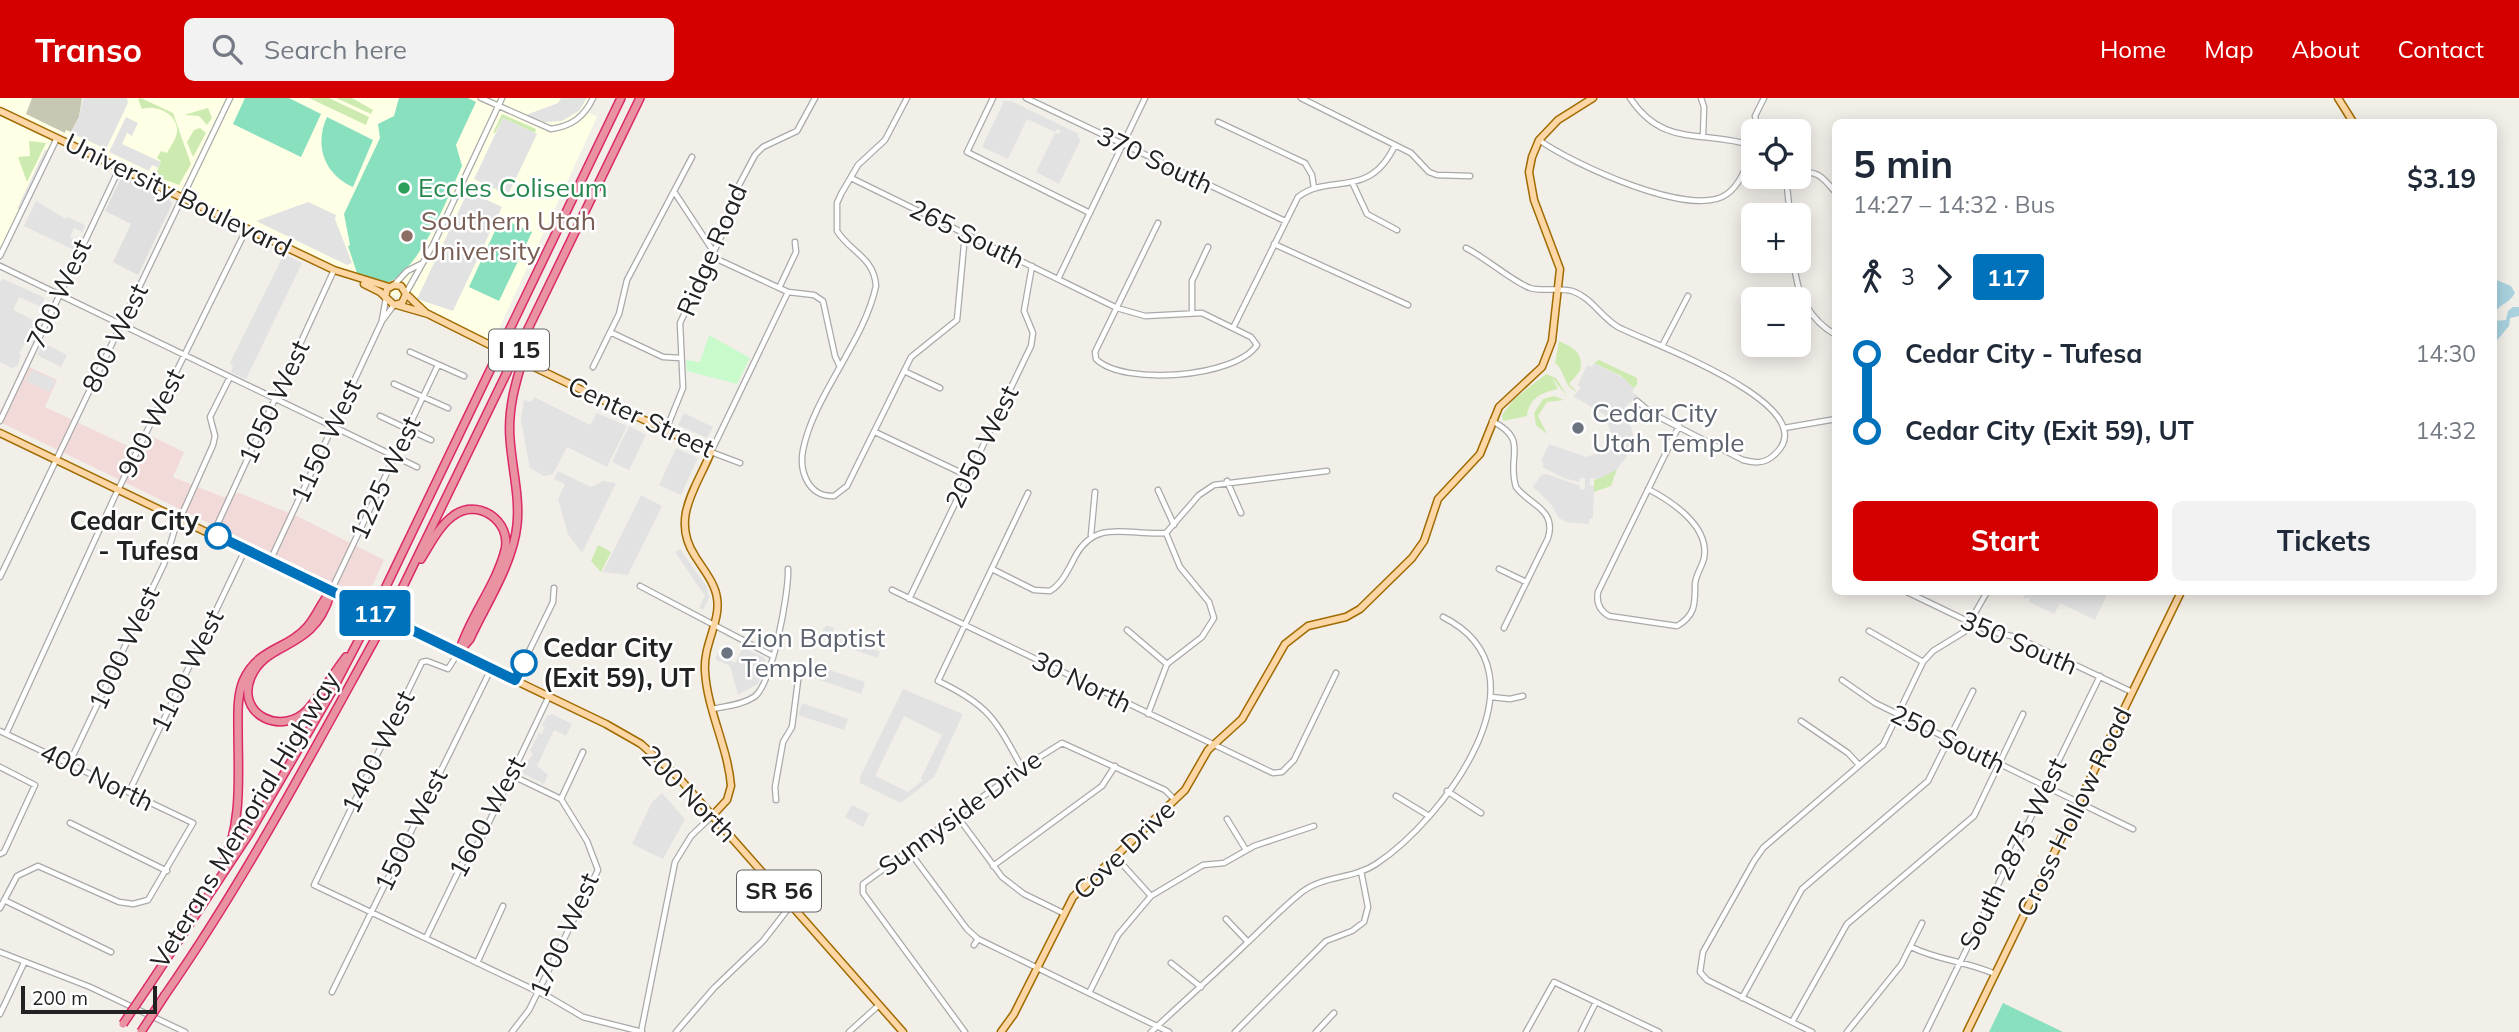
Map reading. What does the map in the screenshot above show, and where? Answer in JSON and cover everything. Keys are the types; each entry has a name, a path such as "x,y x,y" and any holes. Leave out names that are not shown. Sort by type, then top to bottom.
{"highway":[{"name":"Veterans Memorial Highway","path":"118,1032 249,834 331,693 381,597 621,98"},
{"name":"Veterans Memorial Highway","path":"140,1032 196,950 285,799 403,588 640,98"},
{"path":"458,653 470,639 515,536 518,514 510,440 510,411 517,373 536,315"},
{"path":"403,588 452,516 475,510 497,520 503,530 505,549 458,653"},
{"path":"331,591 314,628 258,666 249,687 253,708 262,718 277,723 301,716 359,638"},
{"path":"195,913 216,879 234,834 239,799 238,709 243,682 255,662 267,651 309,625 320,603 331,591"}],"main road":[{"path":"1492,421 1505,399 1532,378 1545,360 1552,341 1560,269 1531,185 1532,157 1539,140 1558,120 1592,98"},
{"path":"2339,98 2351,119"},
{"name":"University Boulevard","path":"0,111 356,279 386,297"},
{"name":"University Boulevard","path":"356,279 391,286"},
{"path":"391,286 401,286 406,294 403,301 396,305 386,297 391,286"},
{"name":"Center Street","path":"406,294 428,314"},
{"name":"Center Street","path":"396,305 428,314 711,452"},
{"name":"Cove Drive","path":"1001,1032 1014,1014 1063,913 1085,882 1175,800 1213,746 1242,719 1285,644 1308,626 1346,617 1360,610 1412,558 1424,541 1438,499 1480,454 1492,421"},
{"name":"200 North","path":"0,433 549,696 640,743 668,767 903,1032"},
{"path":"711,452 687,502 684,529 690,550 717,594 718,604 704,663 731,786 727,800 712,816"},
{"name":"Cross Hollow Road","path":"1967,1032 2180,595"}],"street":[{"name":"800 West","path":"0,578 230,98"},
{"path":"481,98 539,126 551,129 569,124 586,112 593,98"},
{"path":"406,294 502,98"},
{"name":"Ridge Road","path":"666,430 682,397 680,323 713,253 748,166 763,147 797,131 815,98"},
{"path":"907,98 885,140 864,159 837,203 837,230 865,257 875,276 876,286 805,443 802,463 806,481 819,493 834,496 853,478 916,350 949,329 957,320 965,234"},
{"path":"993,98 967,152 1090,212"},
{"name":"370 South","path":"1026,98 1285,221"},
{"path":"1058,279 1145,98"},
{"path":"1301,98 1411,153 1423,167 1437,175 1470,176"},
{"path":"1630,98 1640,113 1655,127 1675,134 1729,137 1741,142"},
{"path":"1700,98 1704,107 1703,135"},
{"path":"1756,119 1764,98"},
{"path":"1218,122 1305,163 1312,175 1314,188"},
{"path":"0,256 57,137"},
{"path":"1539,140 1565,157 1635,187 1695,203 1725,196 1736,186 1741,175"},
{"path":"1233,328 1298,197 1314,188 1353,184 1385,163 1395,145"},
{"path":"593,368 619,314 627,280 692,156"},
{"name":"700 West","path":"0,421 120,167"},
{"path":"1811,172 1818,174 1832,189"},
{"name":"265 South","path":"850,178 1117,308 1145,316 1192,312"},
{"path":"1353,184 1367,214 1397,230"},
{"path":"674,193 708,239 719,260 788,292 814,295 823,301 840,367"},
{"path":"1158,223 1095,352 1100,363 1123,373 1139,375 1210,370 1252,354 1257,345 1251,337 1192,312 1192,281 1208,247"},
{"name":"900 West","path":"3,733 247,228"},
{"path":"779,288 796,252 795,242"},
{"path":"1274,244 1408,305"},
{"path":"1466,248 1532,289 1559,289 1582,296 1617,326 1726,376 1774,410 1784,428 1784,440 1779,452 1770,459 1757,463 1743,460 1648,411 1637,401"},
{"path":"391,286 407,271 422,264"},
{"path":"0,266 417,467"},
{"name":"2050 West","path":"909,599 1033,339 1024,311 1025,292 1032,266"},
{"name":"1050 West","path":"213,534 334,270"},
{"path":"1795,273 1795,282 1803,301 1815,318 1832,332"},
{"path":"711,452 788,292"},
{"path":"1661,346 1688,296"},
{"name":"1150 West","path":"270,561 382,321 386,297"},
{"name":"1150 West","path":"382,321 396,305"},
{"path":"610,332 663,357 681,358"},
{"path":"410,352 464,376"},
{"name":"1225 West","path":"331,591 438,365"},
{"path":"904,371 940,388"},
{"name":"1000 West","path":"69,764 164,564 213,445 215,436 210,417 230,377"},
{"path":"394,384 448,408"},
{"path":"380,416 431,440"},
{"path":"1784,428 1832,420"},
{"path":"1492,421 1508,429 1514,438 1514,479 1517,489 1543,509 1549,520 1548,538 1504,628"},
{"path":"1648,489 1669,500 1694,524 1705,552 1695,581 1695,607 1689,618 1677,626 1609,616 1598,603 1598,592 1648,489 1679,426"},
{"path":"875,432 968,476"},
{"name":"Center Street","path":"711,452 740,463"},
{"path":"1091,535 1116,532 1166,533 1205,489 1227,481 1327,471"},
{"path":"1227,481 1241,513"},
{"path":"1158,490 1174,525"},
{"path":"992,569 1034,590 1050,591 1060,582 1081,546 1091,535 1095,492"},
{"path":"1021,768 985,708 968,695 939,681 1028,493"},
{"path":"1149,714 1167,664 1202,637 1214,618 1209,602 1180,568 1166,533"},
{"name":"1100 West","path":"129,792 245,550"},
{"path":"713,709 756,696 769,678 788,569"},
{"path":"1499,569 1526,582"},
{"path":"640,586 774,656"},
{"path":"515,680 553,602 554,588"},
{"name":"30 North","path":"892,590 1273,773 1282,772 1294,760 1336,673"},
{"name":"350 South","path":"1913,595 1988,631 2016,637 2132,692"},
{"path":"1812,1032 1707,980 1700,972 1703,952 1763,848 1883,746 1923,662 1933,651 1964,632 1986,595"},
{"path":"1151,1032 1306,889 1361,871 1384,859 1429,816 1477,750 1491,697 1489,674 1473,639 1443,617"},
{"path":"1127,630 1167,664"},
{"path":"1869,631 1923,662"},
{"name":"1400 West","path":"371,912 314,885 422,662 448,669 458,653"},
{"path":"776,800 775,787 783,742 792,727 800,665"},
{"name":"1500 West","path":"332,992 491,669"},
{"name":"South 2875 West","path":"1926,1032 2100,677"},
{"name":"250 South","path":"1842,680 1898,714 2133,829"},
{"path":"1742,998 1802,889 1928,781 1973,691"},
{"name":"1600 West","path":"426,938 462,864 481,839 549,696"},
{"path":"1491,697 1510,699 1524,696"},
{"path":"1792,1022 1847,924 1973,816 2023,714"},
{"path":"1801,721 1848,753 1859,765"},
{"name":"400 North","path":"3,733 193,823 167,871"},
{"name":"Sunnyside Drive","path":"965,1032 862,888 1021,768 1062,743 1115,766"},
{"path":"511,775 561,799 583,752"},
{"path":"993,866 1101,786 1115,766 1165,790 1175,800"},
{"path":"0,777 2,768 35,785 4,852 0,853"},
{"path":"1447,791 1481,813"},
{"path":"1396,796 1429,816"},
{"name":"1700 West","path":"512,1032 527,1014 598,870 587,841 561,799"},
{"path":"371,912 538,992 583,1017 641,1032 675,862 691,836 712,816"},
{"path":"957,816 993,866 1013,887 1063,913"},
{"path":"1227,819 1246,850"},
{"path":"0,908 17,876 34,867 51,869 119,902 133,904 148,900 167,871 70,823"},
{"path":"1089,993 1118,935 1151,896 1195,868 1224,863 1246,850 1314,826"},
{"path":"909,851 967,929 978,939 1170,1032"},
{"path":"1114,855 1151,896"},
{"path":"1235,1032 1326,941 1352,931 1364,922 1368,907 1361,871"},
{"path":"4,900 111,952"},
{"path":"676,1032 763,941 791,905"},
{"path":"477,963 503,906"},
{"path":"1226,919 1248,942"},
{"path":"1847,1032 1901,965 1922,923"},
{"path":"974,945 978,939"},
{"path":"1911,947 1936,959 1961,962 1996,974"},
{"path":"0,952 82,983 185,1032"},
{"path":"0,1014 24,963"},
{"path":"1171,963 1200,988"},
{"path":"1526,1032 1552,983 1559,983 1659,1032"},
{"path":"1581,1032 1597,1002"},
{"path":"849,1032 878,1005"},
{"path":"1315,1032 1335,1013"},
{"path":"1640,1032 1644,1024"}],"shaded area":[{"name":"Southern Utah University","path":"0,98 593,98 587,112 597,117 492,344 59,133 0,256"},
{"path":"32,98 82,98 79,117 71,132 66,130 65,133 26,114"},
{"path":"83,98 127,98 128,103 106,149 71,133 79,117"},
{"path":"561,98 587,98 579,111 562,121 545,122 526,115 558,103"},
{"path":"1004,101 1011,101 1079,134 1078,138 1081,139 1059,184 1036,172 1055,133 1059,134 1061,131 1057,129 1055,132 1027,119 1008,159 982,147"},
{"path":"126,117 138,123 132,136 127,133 122,144 161,162 158,168 152,165 149,171 109,152"},
{"path":"503,118 537,134 508,195 474,179"},
{"path":"45,150 49,150 22,208 17,209"},
{"path":"122,176 169,199 172,204 138,275 113,262 131,224 105,211"},
{"path":"468,191 502,207 453,311 417,299"},
{"path":"36,201 66,219 68,217 85,225 82,232 74,228 70,237 78,241 74,250 24,226"},
{"path":"308,202 336,215 335,219 352,263 347,265 256,221"},
{"path":"284,254 302,263 246,379 231,372 233,366 230,363"},
{"path":"3,279 45,298 43,302 48,304 46,309 19,297 13,310 37,322 19,354 21,356 17,366 12,368 0,362 0,281"},
{"path":"43,343 67,355 61,367 37,355"},
{"path":"1594,363 1625,379 1634,389 1632,392 1638,396 1625,407 1634,439 1626,458 1616,470 1599,479 1590,478 1590,485 1594,486 1593,518 1589,519 1589,524 1566,522 1559,518 1550,503 1533,487 1541,475 1547,474 1580,486 1581,490 1585,489 1585,478 1580,478 1579,482 1564,478 1542,467 1544,463 1541,461 1549,444 1586,457 1598,453 1607,443 1610,430 1605,415 1573,396 1581,388 1578,385 1587,365 1592,367"},
{"path":"29,367 57,380 45,407 132,448 151,436 184,452 173,477 223,497 239,493 299,517 384,560 366,599 2,423"},
{"path":"32,370 56,381 50,392 26,381"},
{"path":"534,397 590,425 597,413 627,426 607,467 567,447 553,474 544,476 530,468 521,421 524,400 531,402"},
{"path":"684,413 713,427 707,438 678,425"},
{"path":"629,426 646,435 629,470 612,462"},
{"path":"676,448 698,458 681,495 659,485"},
{"path":"558,471 591,487 603,481 616,483 582,553 568,534 558,499 565,484 554,479"},
{"path":"641,495 662,506 628,575 603,572"},
{"path":"680,549 707,587 709,598 703,610 699,608 705,596 675,552"},
{"path":"2025,595 2107,595 2095,620 2060,603 2054,614 2029,602 2030,598 2023,599"},
{"path":"826,625 834,628 833,634 880,652 877,658 819,637"},
{"path":"743,647 765,658 766,664 758,684 738,695 730,666 715,659 717,654 735,663"},
{"path":"812,664 865,682 861,694 808,676"},
{"path":"903,689 963,714 934,777 901,803 860,783 860,777","holes":["904,716 942,735 921,778 923,780 908,792 875,776"]},
{"path":"802,703 848,719 844,730 798,715"},
{"path":"552,714 572,724 566,736 554,730 537,766 548,775 544,784 524,774 522,769 533,754 530,751 539,733 542,734 545,727 542,725 547,716"},
{"path":"662,793 685,819 663,859 632,844 652,802"},
{"path":"852,805 869,814 863,827 845,817"}],"green space":[{"path":"245,98 289,98 321,114 301,157 233,124"},
{"path":"309,98 329,98 369,117 366,125"},
{"path":"336,98 352,98 373,110 371,114"},
{"name":"Eccles Coliseum","path":"399,98 468,98 476,102 456,145 462,166 433,229 404,270 389,282 380,282 357,273 348,246 350,245 344,214 380,138 378,124 394,116"},
{"path":"138,99 173,113 191,164 179,185 155,176 161,161 157,158 161,151 167,153 176,137 174,120 159,109 142,109"},
{"path":"208,108 212,118 207,125 199,116 184,115"},
{"path":"502,114 536,129 535,133 503,118 493,133"},
{"path":"327,117 373,140 353,187 335,175 324,158 322,138"},
{"path":"200,128 206,133 193,157 187,142 194,130"},
{"path":"29,141 46,143 27,182 18,157 30,156"},
{"path":"501,218 532,232 499,301 469,287"},
{"path":"709,335 750,358 737,384 687,371 686,360 700,362"},
{"path":"1559,341 1573,349 1581,360 1580,371 1569,384 1577,392 1569,386 1555,363"},
{"path":"1599,360 1637,378 1637,385 1633,388 1621,376 1594,363"},
{"path":"1546,374 1556,378 1568,397 1552,378 1558,389 1537,397 1527,416 1503,421 1502,415 1514,399"},
{"path":"1554,396 1564,400 1547,402 1538,416 1547,434 1536,425 1534,413 1543,399"},
{"path":"1617,469 1611,486 1594,492 1594,480"},
{"path":"598,545 611,552 601,572 591,561"},
{"path":"2003,1003 2063,1032 1989,1032"}],"water":[{"path":"2497,280 2511,286 2515,293 2497,310"},
{"path":"2519,307 2519,316 2510,318 2509,326 2497,340 2497,321 2506,320 2508,311"}],"bus line":[{"name":"117","path":"218,536 515,680 524,663"}],"place":[{"name":"Eccles Coliseum","path":"404,188"},
{"name":"Southern Utah University","path":"407,236"},
{"name":"Cedar City Utah Temple","path":"1578,428"},
{"name":"Cedar City - Tufesa","path":"218,536"},
{"name":"Zion Baptist Temple","path":"727,653"},
{"name":"Cedar City (Exit 59), UT","path":"524,663"}]}
